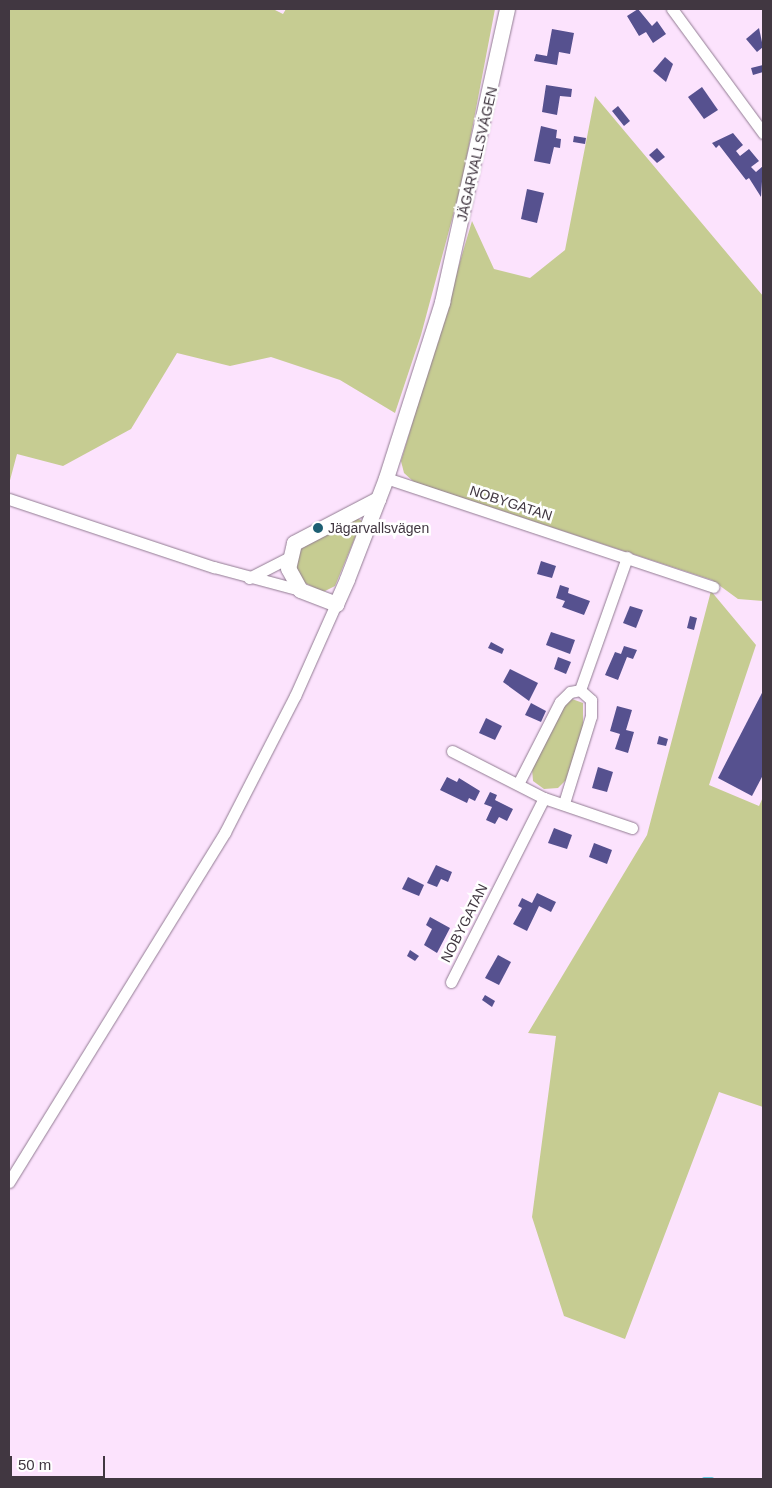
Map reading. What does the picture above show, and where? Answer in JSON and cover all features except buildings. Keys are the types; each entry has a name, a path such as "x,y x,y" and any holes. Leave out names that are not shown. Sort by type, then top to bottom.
{"street":[{"name":"JÄGARVALLSVÄGEN","path":"336,604 386,478 442,302 507,9"},
{"path":"672,9 763,133"},
{"name":"NOBYGATAN","path":"386,478 713,587"},
{"path":"9,499 249,578 300,590 336,604 295,696 224,832 9,1182"},
{"path":"300,590 290,576 288,558 294,543 306,534 378,499"},
{"path":"580,690 627,557"},
{"path":"249,578 288,558"},
{"path":"518,784 560,702 570,692 580,690"},
{"path":"564,803 591,716 591,700 580,690"},
{"path":"452,751 544,798 564,803 632,828"},
{"name":"NOBYGATAN","path":"451,982 544,798"}],"green space":[{"path":"9,9 273,9 283,14 286,9 495,9 462,182 421,335 395,413 340,380 271,357 230,366 177,353 131,429 63,466 17,454 9,484"},
{"path":"595,96 763,296 763,601 738,599 712,580 414,482 404,473 401,461 472,221 494,269 530,278 565,250"},
{"path":"357,518 362,521 335,586 323,592 299,580 294,561 301,546"},
{"path":"711,591 756,645 709,785 759,806 763,797 763,1107 719,1092 625,1339 564,1316 532,1217 556,1036 528,1033 647,835"},
{"path":"572,699 583,703 583,726 566,780 558,788 544,789 533,781 532,768 564,706"}],"waterway":[{"path":"704,1479 712,1479"}],"place":[{"name":"Jägarvallsvägen","path":"318,528"}]}
